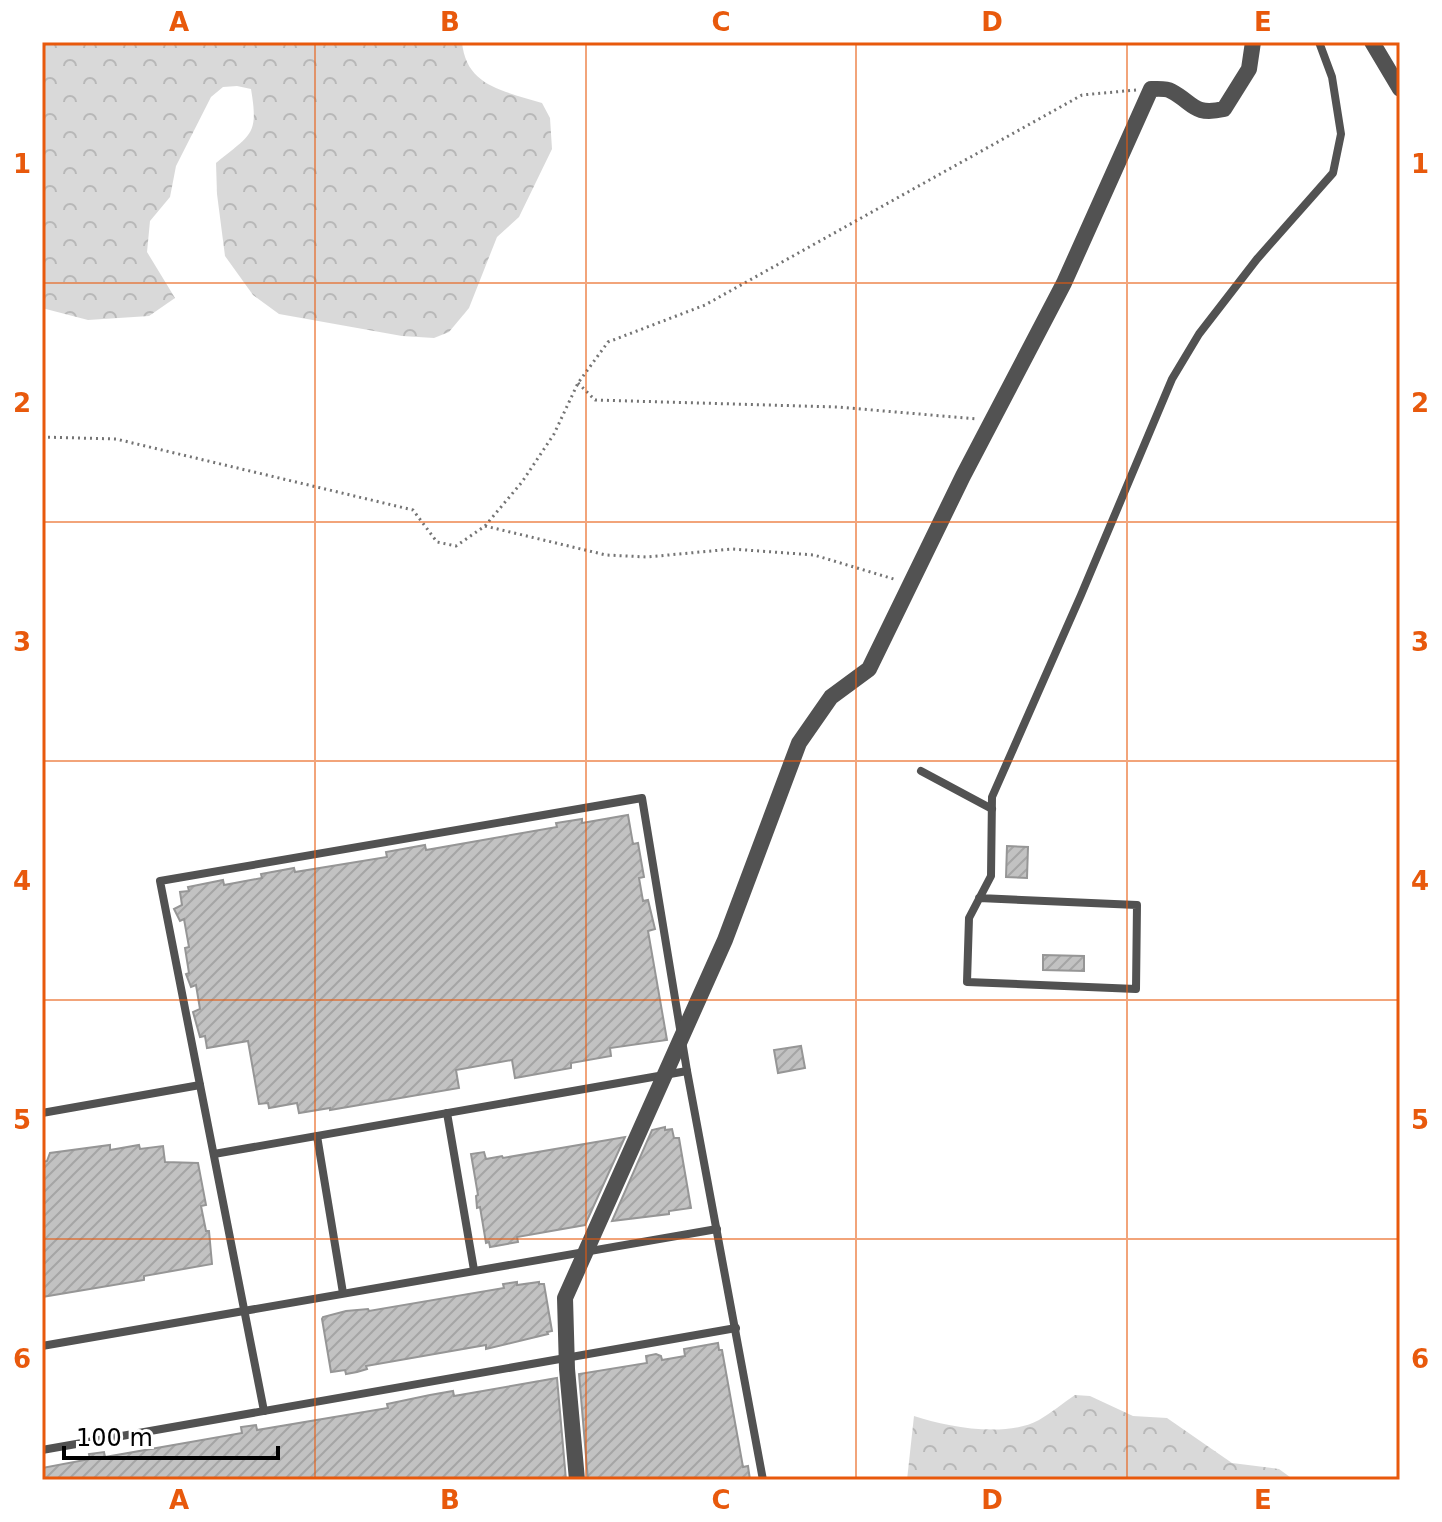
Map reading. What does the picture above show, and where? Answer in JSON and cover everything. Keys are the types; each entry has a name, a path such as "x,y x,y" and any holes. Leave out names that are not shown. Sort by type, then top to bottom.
{"street":[{"path":"577,1480 567,1369 565,1298 725,940 799,743 831,697 869,669 1064,283 1151,89 1169,90 1188,105 1208,113 1224,109 1249,69 1253,42"},
{"path":"1372,42 1400,89"}],"lane":[{"path":"979,898 1137,905 1136,989 967,982 969,918 979,898 991,876 992,797 1172,379 1199,334 1247,272 1333,173 1341,134 1332,77 1319,42"},
{"path":"921,771 992,809"},
{"path":"264,1411 160,881 642,798 687,1071 763,1480"},
{"path":"214,1154 687,1071"},
{"path":"42,1113 200,1085"},
{"path":"447,1113 474,1270"},
{"path":"317,1136 343,1293"},
{"path":"42,1346 717,1229"},
{"path":"42,1450 736,1328"}],"path":[{"path":"42,437 116,439 413,510 437,542 456,546 485,526 522,482 554,434 578,383 608,342 705,305 1082,95 1151,89"},
{"path":"578,383 595,400 837,407 993,420"},
{"path":"485,526 606,555 647,557 732,549 814,555 911,584"}],"green space":[{"path":"42,42 462,42 465,57 479,78 501,90 542,103 550,118 552,149 519,217 497,237 469,308 449,332 434,338 402,336 279,314 253,295 225,256 216,163 250,133 254,116 251,89 223,87 211,97 176,166 170,197 150,221 147,252 175,298 149,316 88,320 42,308"},
{"path":"1075,1395 1090,1396 1133,1416 1167,1418 1232,1463 1279,1469 1294,1480 907,1480 914,1416 959,1427 1010,1429 1039,1420"}],"building":[{"path":"628,815 633,844 638,843 644,877 639,878 643,901 648,900 655,929 648,931 667,1040 610,1048 611,1056 571,1063 571,1068 515,1078 512,1060 456,1070 459,1088 299,1113 297,1103 269,1108 268,1103 259,1104 248,1041 207,1048 205,1036 200,1037 193,1012 200,1009 196,985 191,987 186,974 189,973 185,948 189,947 184,919 180,921 174,909 182,905 180,892 189,891 188,887 223,880 224,885 294,868 295,872 387,857 386,852 425,845 426,850 557,827 556,823 582,819 582,823"},
{"path":"1007,846 1028,847 1027,878 1006,877"},
{"path":"1043,955 1084,956 1084,971 1043,970"},
{"path":"801,1046 805,1068 778,1073 774,1050"},
{"path":"665,1127 665,1130 672,1129 674,1138 679,1138 691,1208 612,1221 652,1130"},
{"path":"625,1137 585,1225 517,1237 518,1242 490,1247 489,1242 486,1243 480,1207 477,1208 478,1195 471,1154 484,1152 486,1159 503,1158"},
{"path":"110,1145 110,1150 139,1145 140,1149 163,1146 165,1162 198,1163 206,1205 201,1206 206,1231 209,1231 212,1264 144,1276 144,1280 42,1297 42,1162 47,1161 50,1153"},
{"path":"517,1282 517,1285 544,1284 552,1331 548,1334 486,1349 486,1345 366,1366 367,1369 346,1374 345,1370 331,1372 323,1317 504,1288 503,1284"},
{"path":"718,1343 719,1350 722,1350 743,1467 748,1466 750,1480 588,1480 579,1374 647,1363 646,1356 656,1354 662,1360 685,1356 684,1349"},
{"path":"557,1378 566,1480 42,1480 42,1468 90,1459 89,1454 104,1452 105,1457 242,1433 241,1427 256,1425 257,1430 388,1408 387,1404 453,1391 454,1396"}]}
